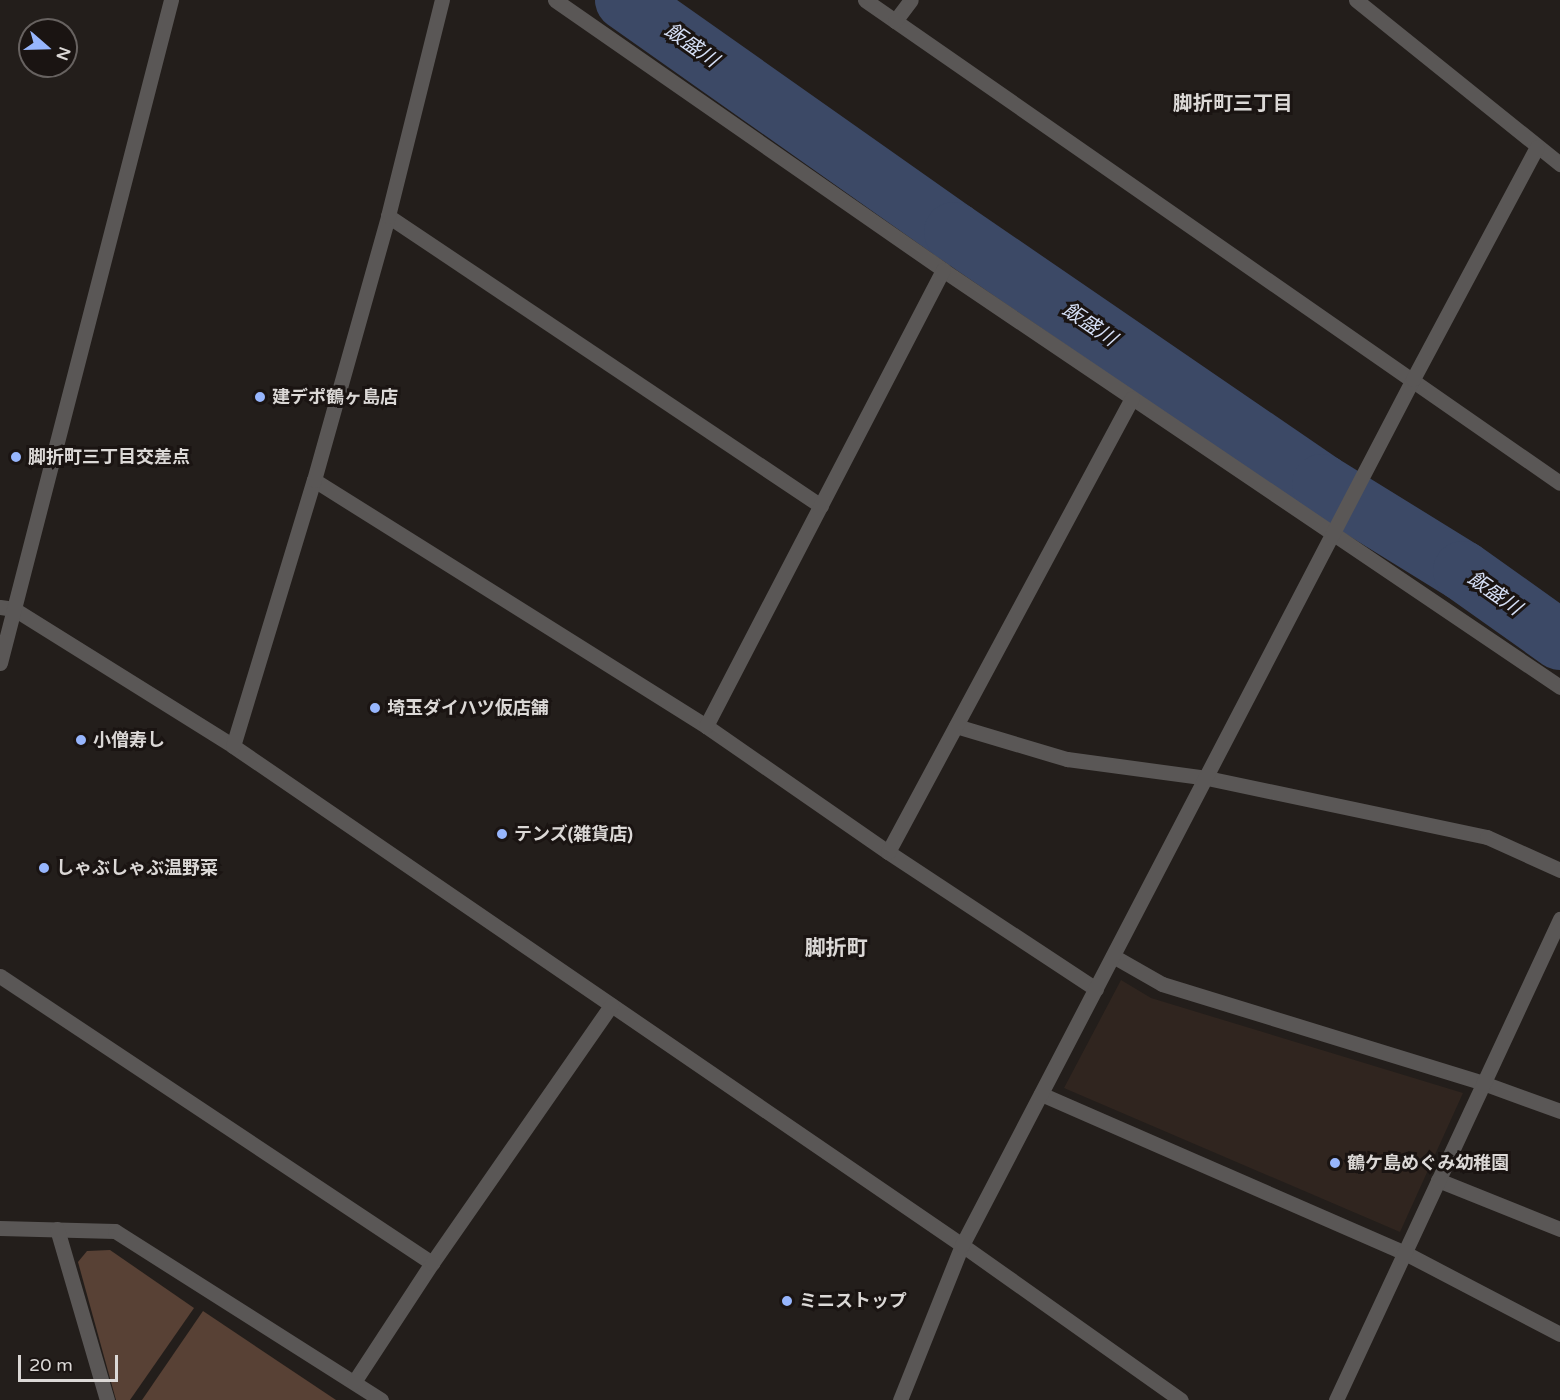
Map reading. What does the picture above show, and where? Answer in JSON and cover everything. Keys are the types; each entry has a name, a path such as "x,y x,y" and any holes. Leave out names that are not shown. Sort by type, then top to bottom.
{"street":[{"path":"0,663 7,608 171,0"},
{"path":"233,746 314,480 388,216 442,0"},
{"path":"555,0 943,270 1560,687"},
{"path":"865,0 1560,483"},
{"path":"896,21 910,0"},
{"path":"1356,0 1560,164"},
{"path":"900,1400 962,1245 1537,147"},
{"path":"388,216 821,506"},
{"path":"706,726 943,270"},
{"path":"888,852 1132,398"},
{"path":"314,480 706,726 888,852 1096,989"},
{"path":"7,608 233,746 962,1245 1181,1400"},
{"path":"956,726 1067,759 1207,778 1487,837 1560,870"},
{"path":"1336,1400 1560,919"},
{"path":"1113,956 1162,984 1483,1083 1560,1111"},
{"path":"0,976 432,1263"},
{"path":"354,1382 432,1263 610,1005"},
{"path":"1041,1094 1405,1253 1560,1334"},
{"path":"1438,1180 1560,1229"},
{"path":"0,1228 115,1231 381,1400"},
{"path":"57,1229 107,1400"}],"shaded area":[{"name":"鶴ケ島めぐみ幼稚園","path":"1121,980 1151,998 1463,1093 1400,1232 1064,1088"},
{"path":"110,1250 194,1308 130,1400 116,1400 78,1262 87,1251"},
{"path":"203,1311 336,1400 142,1400"}],"waterway":[{"name":"飯盛川","path":"625,0 954,232 1322,484 1463,571 1560,640"}],"place":[{"name":"建デポ鶴ヶ島店","path":"260,397"},
{"name":"脚折町三丁目交差点","path":"16,457"},
{"name":"埼玉ダイハツ仮店舗","path":"375,708"},
{"name":"小僧寿し","path":"81,740"},
{"name":"テンズ(雑貨店)","path":"502,834"},
{"name":"しゃぶしゃぶ温野菜","path":"44,868"},
{"name":"鶴ケ島めぐみ幼稚園","path":"1335,1163"},
{"name":"ミニストップ","path":"787,1301"}],"district":[{"name":"脚折町三丁目","path":"1233,104"},
{"name":"脚折町","path":"836,949"}]}
